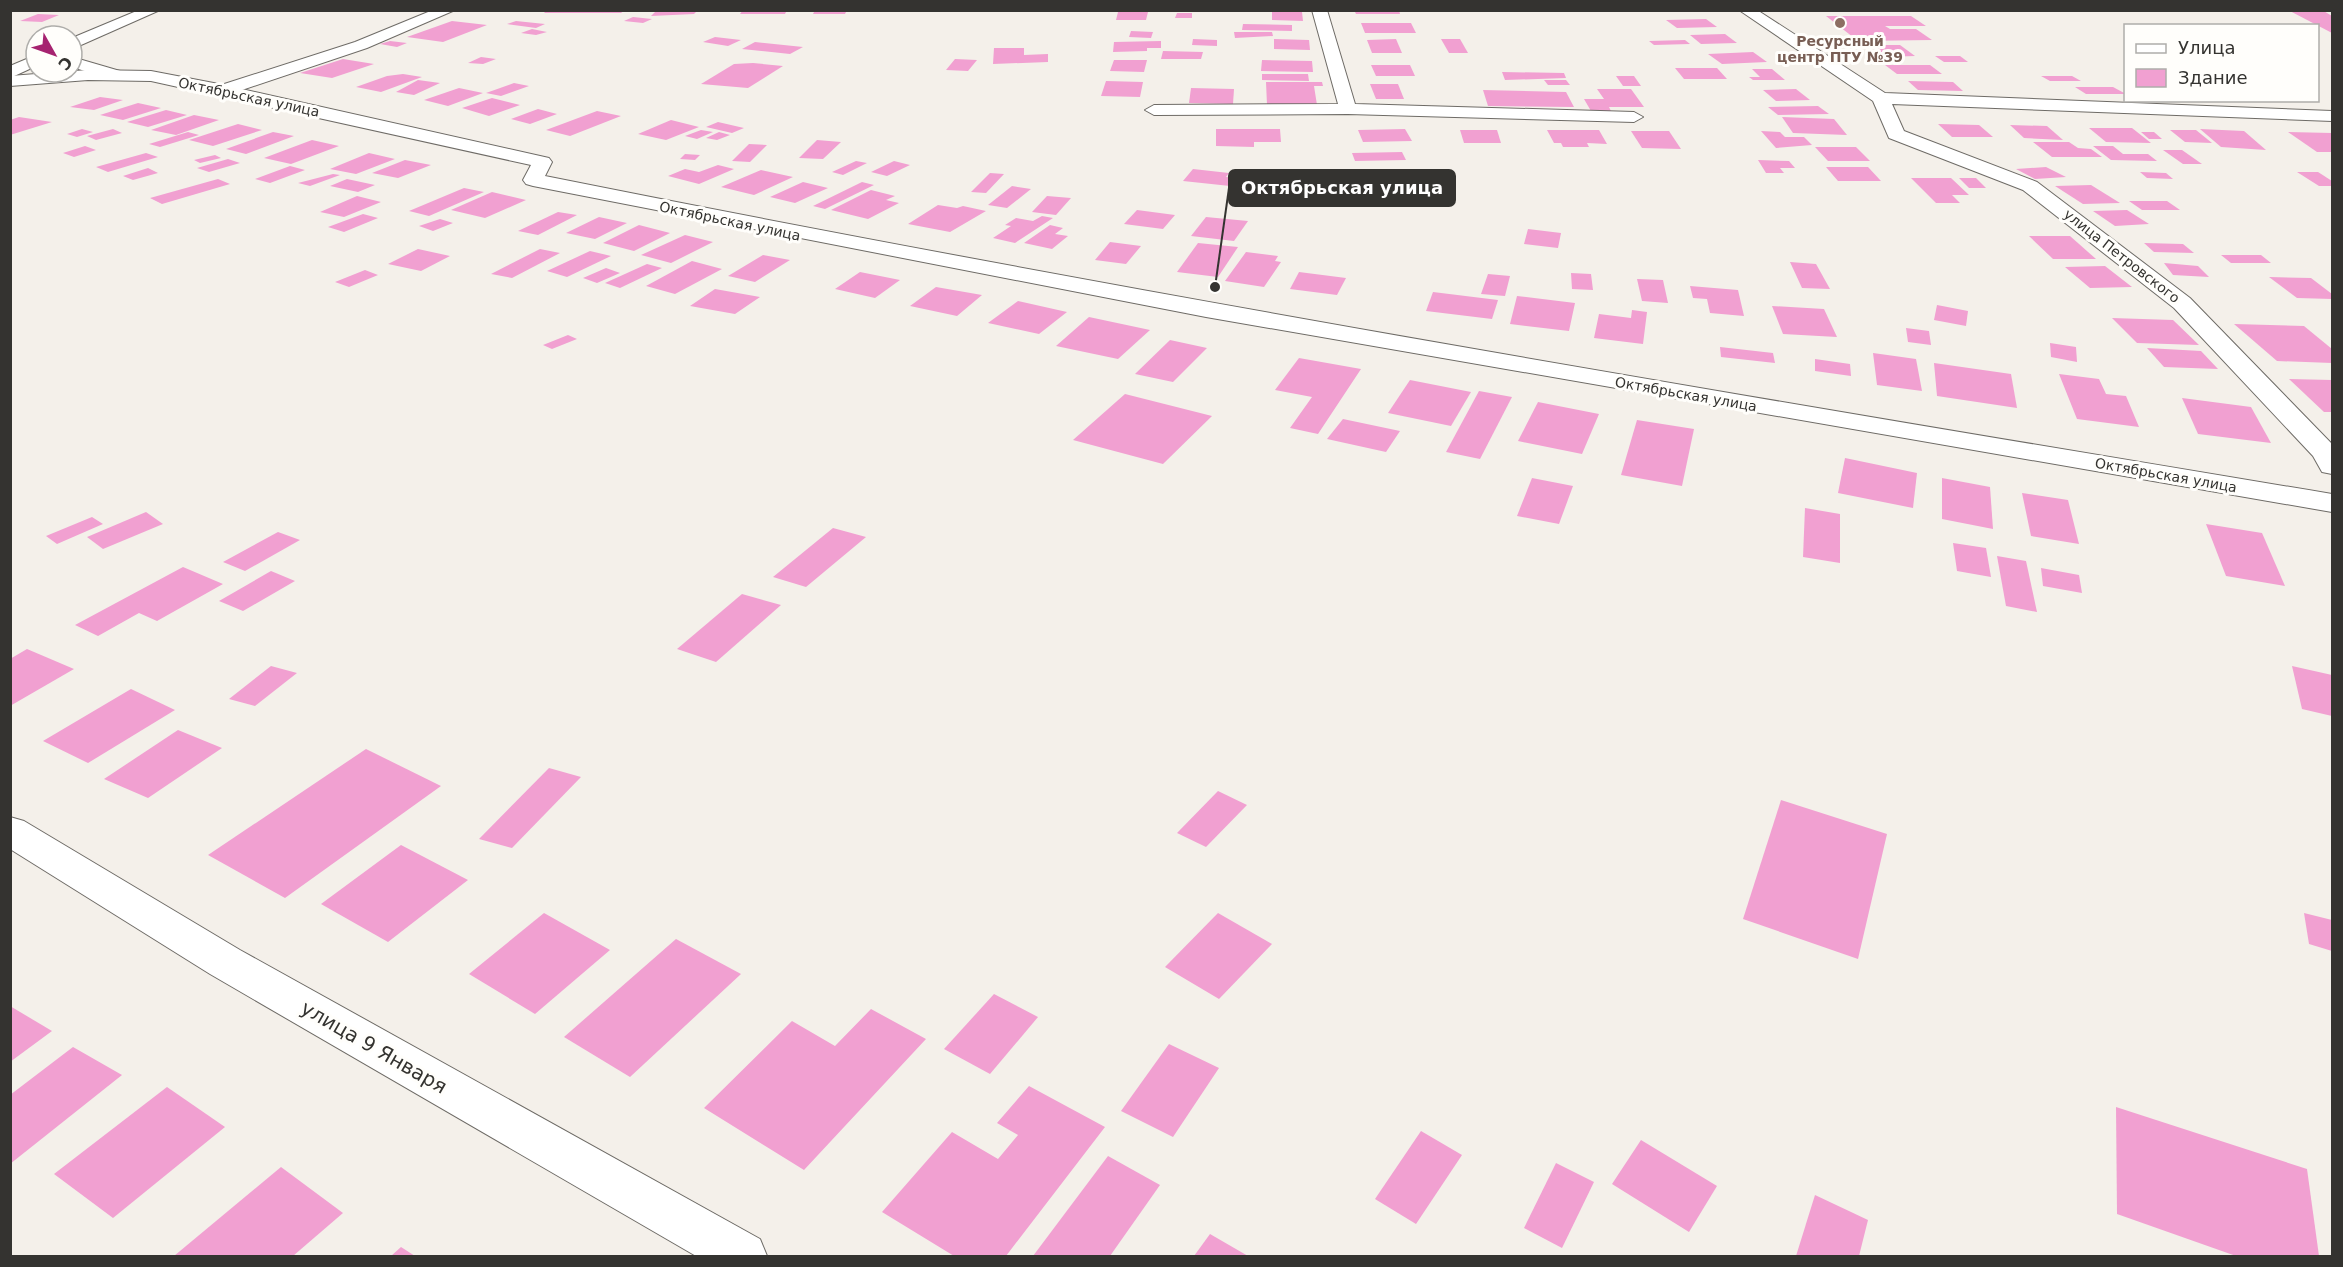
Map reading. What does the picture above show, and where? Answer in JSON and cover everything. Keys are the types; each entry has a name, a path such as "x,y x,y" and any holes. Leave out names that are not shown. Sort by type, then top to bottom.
{"street":[{"path":"84,39 153,10"},
{"path":"224,90 361,45 448,10"},
{"path":"1319,10 1348,109"},
{"path":"1746,10 1881,98 2332,116"},
{"path":"10,73 24,66"},
{"path":"84,66 114,75"},
{"name":"Октябрьская улица","path":"10,81 59,76 151,76 224,90 542,162 533,180 832,242 1684,394 2332,503"},
{"name":"улица Петровского","path":"1881,98 1896,134 2030,186 2182,303 2326,453 2332,466"},
{"path":"1989,102 2010,125"},
{"path":"2045,105 2077,126"},
{"path":"1154,110 1348,109 1634,117"},
{"path":"2252,113 2274,132"},
{"name":"улица 9 Января","path":"10,831 225,962 742,1257"}],"building":[{"path":"547,10 625,10 621,13 544,13"},
{"path":"657,10 698,10 694,14 651,16"},
{"path":"743,10 787,10 785,14 740,14"},
{"path":"815,10 847,10 845,14 813,14"},
{"path":"1354,10 1399,10 1400,14 1356,14"},
{"path":"2288,10 2322,10 2332,16 2332,33 2319,26 2319,24"},
{"path":"1272,11 1302,12 1303,21 1272,20"},
{"path":"1118,12 1148,12 1146,20 1116,20"},
{"path":"1177,13 1192,13 1192,18 1175,18"},
{"path":"38,14 59,15 42,22 20,21"},
{"path":"1826,16 1911,16 1926,26 1885,26 1890,29 1916,29 1932,40 1858,41"},
{"path":"633,17 652,19 643,23 624,21"},
{"path":"1706,19 1717,27 1677,28 1666,20"},
{"path":"452,21 487,25 443,42 407,37"},
{"path":"516,21 545,24 536,28 507,24"},
{"path":"1361,23 1411,23 1416,33 1365,33"},
{"path":"1243,24 1292,25 1292,31 1242,30"},
{"path":"532,29 547,32 536,35 521,33"},
{"path":"1131,31 1153,32 1151,38 1129,37"},
{"path":"1234,32 1272,32 1273,36 1235,38"},
{"path":"1725,34 1737,43 1701,44 1690,35"},
{"path":"715,37 741,40 728,46 703,42"},
{"path":"1193,39 1217,40 1217,46 1192,45"},
{"path":"1274,39 1309,40 1310,50 1274,49"},
{"path":"1396,39 1402,53 1372,53 1367,40"},
{"path":"1441,39 1460,39 1468,53 1449,53"},
{"path":"1685,40 1690,44 1654,45 1649,41"},
{"path":"390,41 407,43 397,47 380,44"},
{"path":"1161,41 1161,48 1147,48 1147,51 1113,52 1114,42"},
{"path":"755,42 803,47 790,54 742,49"},
{"path":"1870,45 1900,45 1915,56 1884,57"},
{"path":"994,48 1024,48 1024,55 1048,54 1048,62 993,64"},
{"path":"1163,51 1203,52 1201,59 1161,59"},
{"path":"1753,52 1767,62 1722,64 1708,54"},
{"path":"1935,56 1960,56 1968,62 1944,62"},
{"path":"481,57 496,59 483,64 468,63"},
{"path":"343,59 374,64 332,78 300,73"},
{"path":"955,59 977,60 968,71 946,70"},
{"path":"1114,60 1147,60 1144,72 1110,71"},
{"path":"1262,60 1312,61 1313,72 1261,71"},
{"path":"734,64 783,66 748,88 701,84"},
{"path":"1371,65 1410,65 1415,76 1376,76"},
{"path":"1885,65 1930,65 1942,74 1897,74"},
{"path":"1675,68 1717,68 1727,79 1684,79"},
{"path":"1752,69 1772,69 1785,80 1753,80 1749,77 1760,77"},
{"path":"1502,72 1564,73 1566,78 1505,80"},
{"path":"403,74 422,77 381,92 356,87 387,76"},
{"path":"1262,74 1308,74 1309,81 1262,80"},
{"path":"1616,76 1634,76 1641,86 1623,86"},
{"path":"2041,76 2072,76 2081,81 2050,81"},
{"path":"418,80 440,83 414,95 396,92"},
{"path":"1544,80 1566,80 1570,85 1548,85"},
{"path":"1106,81 1143,82 1140,97 1101,96"},
{"path":"1908,81 1953,82 1963,91 1918,90"},
{"path":"1266,82 1322,82 1323,86 1314,86 1317,105 1267,105"},
{"path":"514,83 529,86 501,96 486,93"},
{"path":"1370,84 1398,84 1404,99 1376,99"},
{"path":"2075,87 2113,87 2124,93 2124,94 2086,94"},
{"path":"459,88 483,93 448,106 424,100"},
{"path":"1191,88 1234,89 1233,104 1189,103"},
{"path":"1597,89 1631,89 1644,107 1609,107 1611,111 1591,111 1584,99 1604,99"},
{"path":"1796,89 1810,100 1776,101 1763,90"},
{"path":"1483,90 1566,92 1574,107 1488,106"},
{"path":"100,97 123,100 94,110 70,107"},
{"path":"492,98 520,105 489,116 462,108"},
{"path":"138,103 161,108 123,120 100,115"},
{"path":"1818,106 1829,114 1778,115 1768,107"},
{"path":"538,109 557,114 530,124 511,119"},
{"path":"166,110 187,115 148,127 127,122"},
{"path":"597,111 621,116 570,136 546,130"},
{"path":"194,115 219,120 176,135 151,130"},
{"path":"19,117 52,122 10,135 10,120"},
{"path":"1782,117 1834,119 1847,135 1793,133"},
{"path":"671,120 699,127 666,140 638,134"},
{"path":"718,122 744,128 732,133 706,127"},
{"path":"238,124 262,130 213,146 189,140"},
{"path":"1938,124 1979,125 1993,137 1952,137"},
{"path":"2010,125 2047,126 2063,140 2024,138"},
{"path":"2089,128 2132,128 2151,143 2106,142"},
{"path":"82,129 93,132 77,137 67,134"},
{"path":"113,129 122,133 96,140 87,136"},
{"path":"1216,129 1280,129 1281,142 1254,142 1254,147 1216,146"},
{"path":"1405,129 1412,141 1363,142 1358,130"},
{"path":"2200,129 2244,131 2266,150 2221,147"},
{"path":"701,130 713,132 697,139 685,136"},
{"path":"1460,130 1497,130 1501,143 1464,143"},
{"path":"1547,130 1599,130 1607,144 1587,143 1589,147 1563,147 1561,143 1554,143"},
{"path":"2170,130 2196,130 2212,143 2185,142"},
{"path":"1631,131 1669,131 1681,149 1642,148"},
{"path":"1761,131 1780,132 1785,137 1804,137 1812,145 1776,148"},
{"path":"188,132 199,135 160,147 149,144"},
{"path":"273,132 294,136 246,154 226,149"},
{"path":"719,132 730,135 717,140 706,138"},
{"path":"2141,132 2154,132 2162,139 2149,139"},
{"path":"2288,132 2332,133 2332,152 2317,152"},
{"path":"312,140 339,146 291,164 264,158"},
{"path":"817,140 841,142 823,159 799,158"},
{"path":"2033,142 2069,142 2078,148 2091,149 2102,157 2052,157"},
{"path":"749,144 767,145 750,162 732,161"},
{"path":"85,146 96,150 74,157 63,153"},
{"path":"2093,146 2113,146 2123,154 2148,154 2157,161 2111,160"},
{"path":"1815,147 1856,147 1870,161 1828,161"},
{"path":"2163,150 2182,150 2202,164 2183,164"},
{"path":"1402,152 1406,160 1355,161 1352,153"},
{"path":"146,153 158,157 108,172 96,167"},
{"path":"369,153 395,159 356,174 330,169"},
{"path":"685,154 700,155 695,160 680,159"},
{"path":"215,155 221,158 200,163 194,160"},
{"path":"228,159 240,163 209,172 197,168"},
{"path":"405,160 431,165 398,178 372,173"},
{"path":"1758,160 1789,161 1795,168 1780,168 1784,173 1766,173"},
{"path":"856,161 867,163 843,175 832,172"},
{"path":"894,161 910,165 887,176 871,172"},
{"path":"718,165 734,169 699,184 668,176 685,169 699,172"},
{"path":"290,166 305,170 270,183 255,179"},
{"path":"1826,167 1868,167 1881,181 1838,181"},
{"path":"2046,167 2066,177 2035,179 2016,169"},
{"path":"148,168 158,173 133,180 123,176"},
{"path":"1193,169 1229,173 1226,177 1236,178 1230,186 1183,181"},
{"path":"761,170 793,177 754,195 721,187"},
{"path":"2140,172 2166,173 2173,179 2147,178"},
{"path":"2297,172 2318,172 2332,181 2332,186 2319,186"},
{"path":"990,173 1004,174 986,193 971,192"},
{"path":"333,174 340,175 310,186 298,183"},
{"path":"1911,178 1951,178 1969,195 1952,195 1960,203 1936,203"},
{"path":"1959,178 1976,178 1986,188 1969,188"},
{"path":"218,179 230,184 162,204 150,198"},
{"path":"347,179 375,185 358,192 330,186"},
{"path":"803,182 828,188 795,203 770,197"},
{"path":"862,182 874,185 825,209 813,206"},
{"path":"2091,185 2120,203 2083,204 2055,186"},
{"path":"1012,186 1031,189 1007,208 988,205"},
{"path":"464,188 484,192 429,216 409,211"},
{"path":"871,190 895,196 886,200 899,203 868,219 831,210"},
{"path":"492,192 526,200 485,218 451,210"},
{"path":"357,196 381,202 344,217 320,212"},
{"path":"1047,196 1071,198 1056,215 1032,212"},
{"path":"2129,201 2167,201 2180,210 2142,210"},
{"path":"938,205 957,208 963,206 986,211 950,232 908,224"},
{"path":"1137,210 1175,215 1163,229 1124,224"},
{"path":"2127,210 2149,224 2115,226 2093,211"},
{"path":"558,212 577,215 538,235 518,231"},
{"path":"363,214 378,218 344,232 328,227"},
{"path":"1042,216 1053,218 1015,243 993,238 1011,226 1005,225 1016,218 1033,221"},
{"path":"599,217 627,223 595,239 566,233"},
{"path":"1206,217 1248,221 1234,241 1191,236"},
{"path":"440,219 453,223 433,231 419,226"},
{"path":"639,225 670,233 634,251 603,243"},
{"path":"1050,225 1063,228 1055,234 1068,236 1052,249 1024,243"},
{"path":"1528,229 1561,233 1558,248 1524,244"},
{"path":"685,235 713,242 671,263 641,255"},
{"path":"2029,236 2070,236 2096,259 2053,259"},
{"path":"1110,242 1141,246 1126,264 1095,260"},
{"path":"1198,243 1238,247 1218,277 1177,272"},
{"path":"2144,243 2183,244 2194,253 2154,252"},
{"path":"418,249 450,256 421,271 388,264"},
{"path":"540,249 560,253 512,278 491,274"},
{"path":"590,251 611,256 567,277 547,271"},
{"path":"1246,252 1278,256 1275,261 1281,262 1264,287 1225,281"},
{"path":"763,255 790,260 755,282 728,276"},
{"path":"2221,255 2261,255 2271,263 2231,263"},
{"path":"692,261 722,269 675,294 646,286"},
{"path":"1790,262 1816,264 1830,289 1802,288"},
{"path":"2164,263 2198,266 2209,277 2173,275"},
{"path":"647,264 662,268 620,288 605,283"},
{"path":"2105,266 2132,287 2090,288 2065,267"},
{"path":"606,268 620,273 597,283 583,278"},
{"path":"365,270 378,275 349,287 335,282"},
{"path":"860,272 900,280 875,298 835,289"},
{"path":"1299,272 1346,278 1337,295 1290,289"},
{"path":"1571,273 1591,274 1593,290 1572,289"},
{"path":"1488,274 1510,276 1505,296 1481,294"},
{"path":"2269,277 2311,278 2332,294 2332,299 2297,298"},
{"path":"1637,279 1663,280 1668,303 1642,301"},
{"path":"1690,286 1738,290 1744,316 1710,313 1707,299 1693,298"},
{"path":"936,287 982,295 957,316 910,306"},
{"path":"715,289 760,297 735,314 690,306"},
{"path":"1433,292 1498,300 1492,319 1426,311"},
{"path":"1517,296 1575,303 1569,331 1510,324"},
{"path":"1018,301 1067,312 1039,334 988,323"},
{"path":"1937,305 1968,311 1966,326 1934,320"},
{"path":"1772,306 1824,309 1837,337 1783,334"},
{"path":"1632,310 1647,312 1643,344 1594,338 1599,314 1631,318"},
{"path":"1089,317 1150,330 1118,359 1056,346"},
{"path":"2112,318 2173,320 2199,345 2137,343"},
{"path":"2234,324 2304,326 2332,349 2332,363 2277,361"},
{"path":"1906,328 1929,331 1931,345 1908,342"},
{"path":"568,335 577,339 552,349 543,345"},
{"path":"1170,340 1207,348 1173,382 1135,374"},
{"path":"2050,343 2076,347 2077,362 2051,357"},
{"path":"1720,347 1773,353 1775,363 1721,357"},
{"path":"2147,348 2201,351 2218,369 2164,367"},
{"path":"1873,353 1916,359 1922,391 1877,385"},
{"path":"1299,358 1361,369 1318,434 1290,428 1312,397 1275,390"},
{"path":"1815,359 1850,364 1851,376 1815,371"},
{"path":"1934,363 2011,374 2017,408 1937,396"},
{"path":"2059,374 2099,379 2106,394 2126,396 2139,427 2077,419"},
{"path":"2289,379 2332,380 2332,412 2324,412"},
{"path":"1410,380 1471,392 1451,426 1388,413"},
{"path":"1479,391 1512,397 1480,459 1446,452"},
{"path":"1125,394 1212,416 1163,464 1073,440"},
{"path":"2182,398 2251,407 2271,443 2198,434"},
{"path":"1538,402 1599,414 1582,454 1518,441"},
{"path":"1343,419 1400,431 1386,452 1327,439"},
{"path":"1637,420 1694,429 1682,486 1621,475"},
{"path":"1845,458 1917,473 1913,508 1838,493"},
{"path":"1532,478 1573,486 1559,524 1517,516"},
{"path":"1942,478 1990,487 1993,529 1942,519"},
{"path":"2022,493 2068,500 2079,544 2031,536"},
{"path":"1805,508 1840,514 1840,563 1803,557"},
{"path":"146,512 163,524 103,549 87,537"},
{"path":"92,517 103,524 57,544 46,536"},
{"path":"2206,524 2262,533 2285,586 2226,576"},
{"path":"833,528 866,537 806,587 773,577"},
{"path":"278,532 300,540 245,571 223,562"},
{"path":"1953,543 1986,548 1991,577 1957,571"},
{"path":"1997,556 2026,561 2037,612 2006,606"},
{"path":"183,567 223,584 157,621 139,613 98,636 75,625"},
{"path":"2041,568 2079,575 2082,593 2043,586"},
{"path":"271,571 295,581 243,611 219,601"},
{"path":"742,594 781,605 716,662 677,649"},
{"path":"27,649 74,669 10,706 10,659"},
{"path":"271,666 297,673 255,706 229,699"},
{"path":"2292,666 2332,675 2332,716 2302,709"},
{"path":"131,689 175,710 88,763 43,741"},
{"path":"178,730 222,748 148,798 104,779"},
{"path":"366,749 441,786 285,898 208,855"},
{"path":"549,768 581,777 512,848 479,839"},
{"path":"1218,791 1247,805 1206,847 1177,833"},
{"path":"1781,800 1887,834 1858,959 1743,919"},
{"path":"401,845 468,880 388,942 321,904"},
{"path":"544,913 610,950 535,1014 469,974"},
{"path":"1218,913 1272,944 1219,999 1165,967"},
{"path":"2304,913 2332,920 2332,951 2309,944"},
{"path":"676,939 741,974 630,1077 564,1037"},
{"path":"994,994 1038,1017 990,1074 944,1049"},
{"path":"10,1006 52,1031 10,1062"},
{"path":"871,1009 926,1039 804,1170 704,1108 792,1021 835,1046"},
{"path":"1169,1044 1219,1068 1173,1137 1121,1111"},
{"path":"73,1047 122,1075 10,1164 10,1095"},
{"path":"1029,1086 1105,1127 1006,1256 954,1256 882,1212 952,1132 998,1159 1018,1135 997,1123"},
{"path":"167,1087 225,1127 113,1218 54,1174"},
{"path":"2116,1107 2307,1169 2319,1256 2236,1256 2117,1214"},
{"path":"1421,1131 1462,1155 1416,1224 1375,1199"},
{"path":"1641,1140 1717,1186 1689,1232 1612,1184"},
{"path":"1108,1156 1160,1185 1110,1256 1033,1256"},
{"path":"1556,1163 1594,1182 1562,1248 1524,1228"},
{"path":"281,1167 343,1213 293,1256 174,1256"},
{"path":"1815,1195 1868,1220 1859,1256 1796,1256"},
{"path":"1210,1234 1248,1256 1194,1256"},
{"path":"401,1247 415,1256 391,1256"}],"place":[{"name":"Ресурсный центр ПТУ №39","path":"1840,23"},
{"name":"Октябрьская улица","path":"1215,287"}]}
